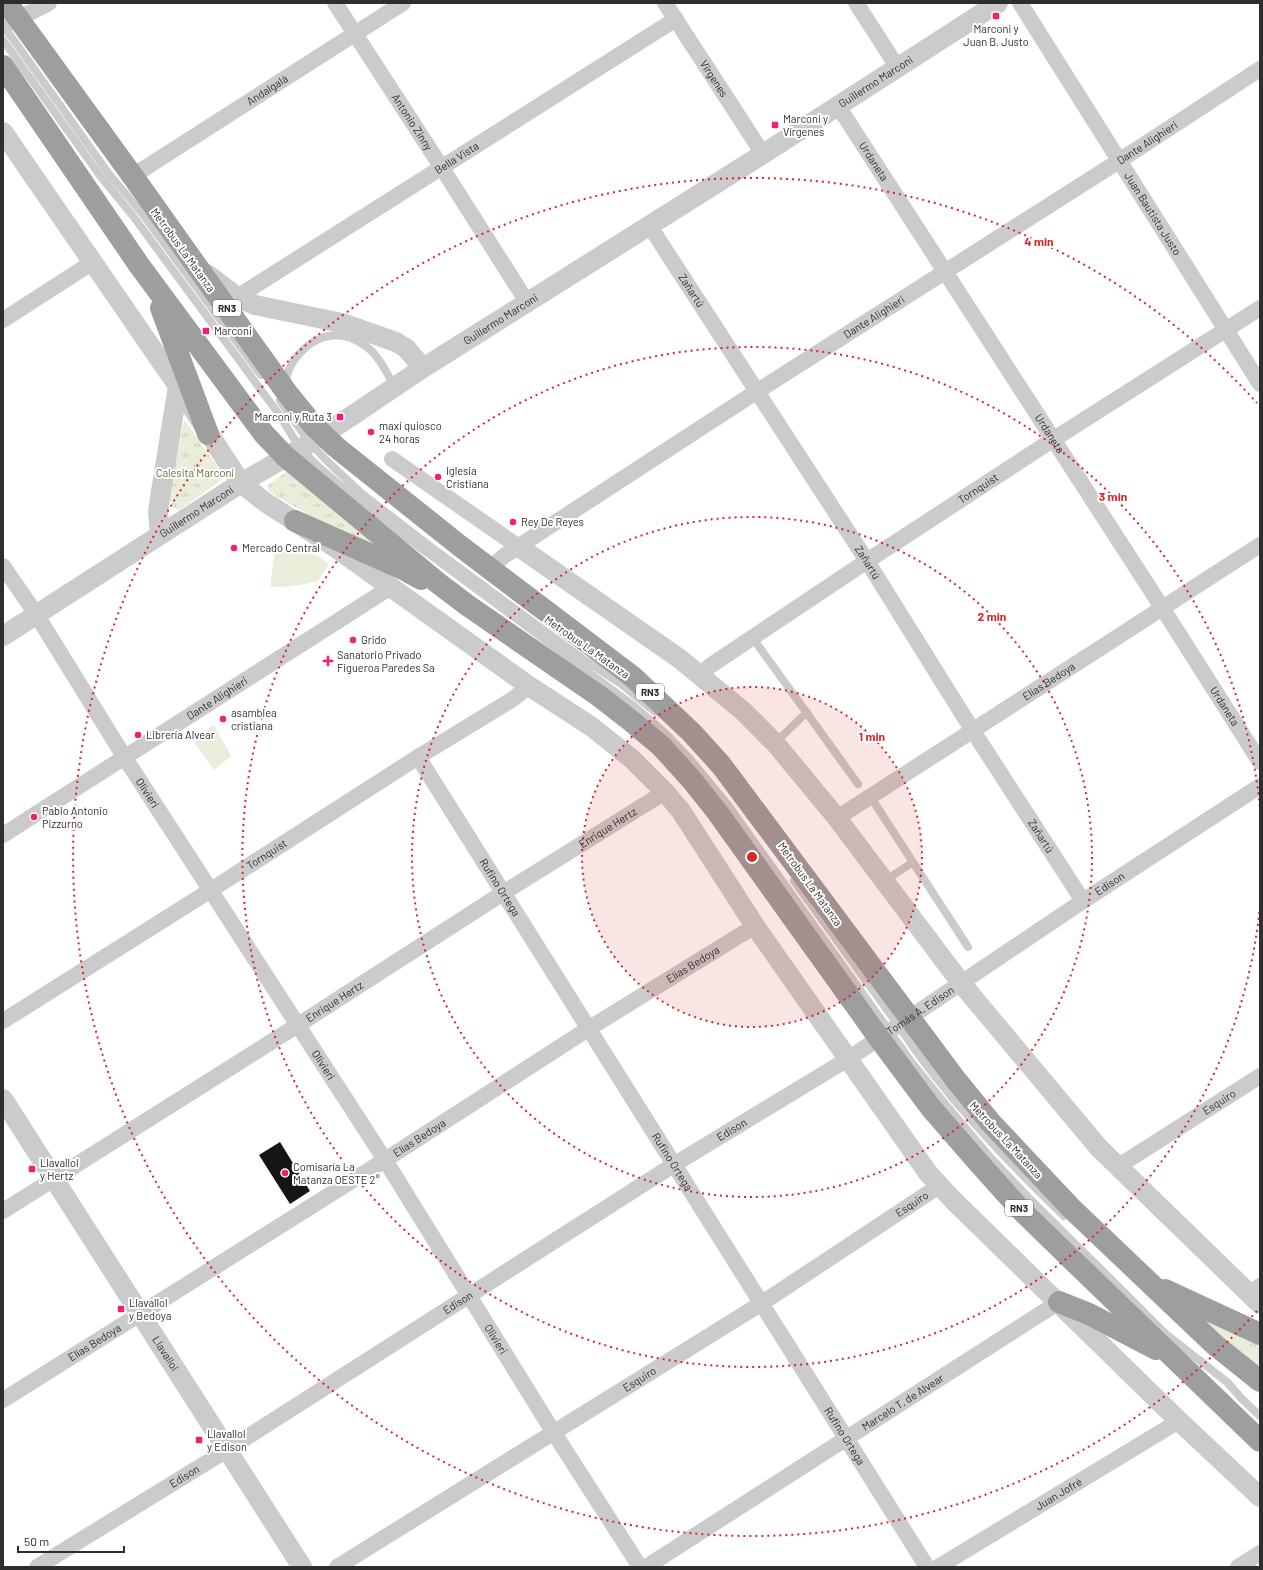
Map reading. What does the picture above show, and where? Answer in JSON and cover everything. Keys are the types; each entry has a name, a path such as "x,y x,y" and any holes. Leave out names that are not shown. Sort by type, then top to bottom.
{"highway":[{"name":"RN3","path":"9,17 134,178 196,265 282,394 301,411 305,446 438,583 467,605 599,696 661,746 691,779 889,1026 956,1080 991,1123 1072,1209 1254,1383"},
{"name":"RN3","path":"3,66 139,264 264,434 305,446 460,546 633,677 692,733 721,765 889,1026 931,1108 1020,1209 1260,1441"},
{"name":"RN3","path":"139,264 160,306 172,335 208,434"},
{"path":"295,521 402,570 467,605"},
{"path":"1148,1282 1260,1334"},
{"name":"RN3","path":"1059,1302 1089,1314 1178,1361"}],"street":[{"path":"9,17 39,9 49,3"},
{"name":"Antonio Zinny","path":"335,3 527,302"},
{"name":"Andalgalá","path":"134,178 142,170 403,3"},
{"name":"Vírgenes","path":"665,3 763,154"},
{"path":"856,3 898,68"},
{"name":"Guillermo Marconi","path":"3,636 241,483 305,446 422,368 763,154 998,3"},
{"name":"Juan Bautista Justo","path":"1020,3 1260,384"},
{"name":"Bella Vista","path":"237,297 676,19"},
{"name":"Dante Alighieri","path":"490,568 504,556 756,392 945,270 1119,161 1260,69"},
{"name":"Urdaneta","path":"838,106 1054,439 1260,762"},
{"path":"3,132 178,386 241,483 265,502 336,548 529,686 592,727 610,741 665,792 681,811 755,926 928,1173 939,1186 1059,1302 1179,1422 1192,1432 1260,1497"},
{"name":"Zañartú","path":"649,225 867,561 973,731 1083,901"},
{"path":"3,320 93,262"},
{"path":"196,265 237,297 255,305 272,310 342,323 396,342 406,348 422,368"},
{"name":"Tornquist","path":"700,675 710,666 752,637 867,561 1054,439 1260,308"},
{"path":"160,534 158,512 178,386"},
{"path":"392,459 680,659 743,711 775,743 837,818 961,983 1099,1148 1257,1293"},
{"name":"Elías Bedoya","path":"837,818 1260,545"},
{"name":"Olivieri","path":"3,566 36,614 125,758 385,1160 554,1433 640,1567"},
{"name":"Dante Alighieri","path":"3,835 390,587"},
{"name":"Tornquist","path":"3,1021 418,757 513,699 529,686"},
{"name":"Rufino Ortega","path":"418,757 927,1567"},
{"name":"Edison","path":"961,983 1083,901 1260,786"},
{"name":"Enrique Hertz","path":"3,1211 298,1025 503,893 665,792"},
{"name":"Elías Bedoya","path":"3,1400 385,1160 588,1029 755,926"},
{"name":"Tomás A. Edison","path":"889,1026 961,983"},
{"name":"Edison","path":"37,1567 227,1450 675,1164 848,1059 889,1026"},
{"name":"Esquiro","path":"1118,1167 1260,1076"},
{"name":"Llavallol","path":"3,1099 302,1567"},
{"name":"Esquiro","path":"337,1567 762,1303 939,1186"},
{"name":"Marcelo T. de Alvear","path":"646,1567 1059,1302"},
{"name":"Juan Jofré","path":"938,1567 1179,1422"},
{"path":"1238,1567 1260,1553"}],"lane":[{"name":"Metrobus La Matanza","path":"9,17 109,174 141,212 267,383"},
{"name":"Metrobus La Matanza","path":"3,40 101,177 133,216 320,468 375,514 634,706 666,734 690,759 728,805 847,972 889,1026 914,1049 989,1141 1070,1221"},
{"path":"282,394 286,383 287,372 294,360 305,347 315,340 335,335 345,336 368,348 378,358 395,387"},
{"name":"Metrobus La Matanza","path":"305,446 327,461 361,493 431,547 577,654 621,684 668,724"},
{"path":"752,637 858,784"},
{"path":"775,743 807,712"},
{"path":"870,796 912,863 968,947"},
{"path":"884,881 912,863"},
{"name":"Metrobus La Matanza","path":"791,877 889,1026 946,1106 991,1158 1028,1198 1167,1334 1227,1382 1260,1416"},
{"name":"Metrobus La Matanza","path":"847,972 889,1026"}],"green space":[{"name":"Calesita Marconi","path":"184,419 221,472 222,477 219,482 179,510 175,509 168,498"},
{"path":"288,471 395,558 330,527 268,490 268,485"},
{"path":"275,550 317,555 329,564 318,581 294,586 270,587"},
{"path":"214,725 231,756 214,770 192,739"},
{"path":"1191,1311 1260,1344 1260,1366 1220,1338"}],"building":[{"name":"Comisaría La Matanza OESTE 2°","path":"280,1142 310,1191 290,1204 259,1155"}],"place":[{"name":"Marconi y Juan B. Justo","path":"996,16"},
{"name":"Marconi y Vírgenes","path":"775,125"},
{"name":"Marconi","path":"206,331"},
{"name":"Marconi y Ruta 3","path":"340,417"},
{"name":"maxi quiosco 24 horas","path":"371,432"},
{"name":"Iglesia Cristiana","path":"438,477"},
{"name":"Rey De Reyes","path":"513,522"},
{"name":"Mercado Central","path":"234,548"},
{"name":"Grido","path":"353,640"},
{"name":"Sanatorio Privado Figueroa Paredes Sa","path":"328,661"},
{"name":"asamblea cristiana","path":"223,719"},
{"name":"Librería Alvear","path":"138,735"},
{"name":"Pablo Antonio Pizzurno","path":"34,817"},
{"name":"Llavallol y Hertz","path":"32,1169"},
{"name":"Comisaría La Matanza OESTE 2°","path":"285,1173"},
{"name":"Llavallol y Bedoya","path":"121,1309"},
{"name":"Llavallol y Edison","path":"199,1440"}]}
